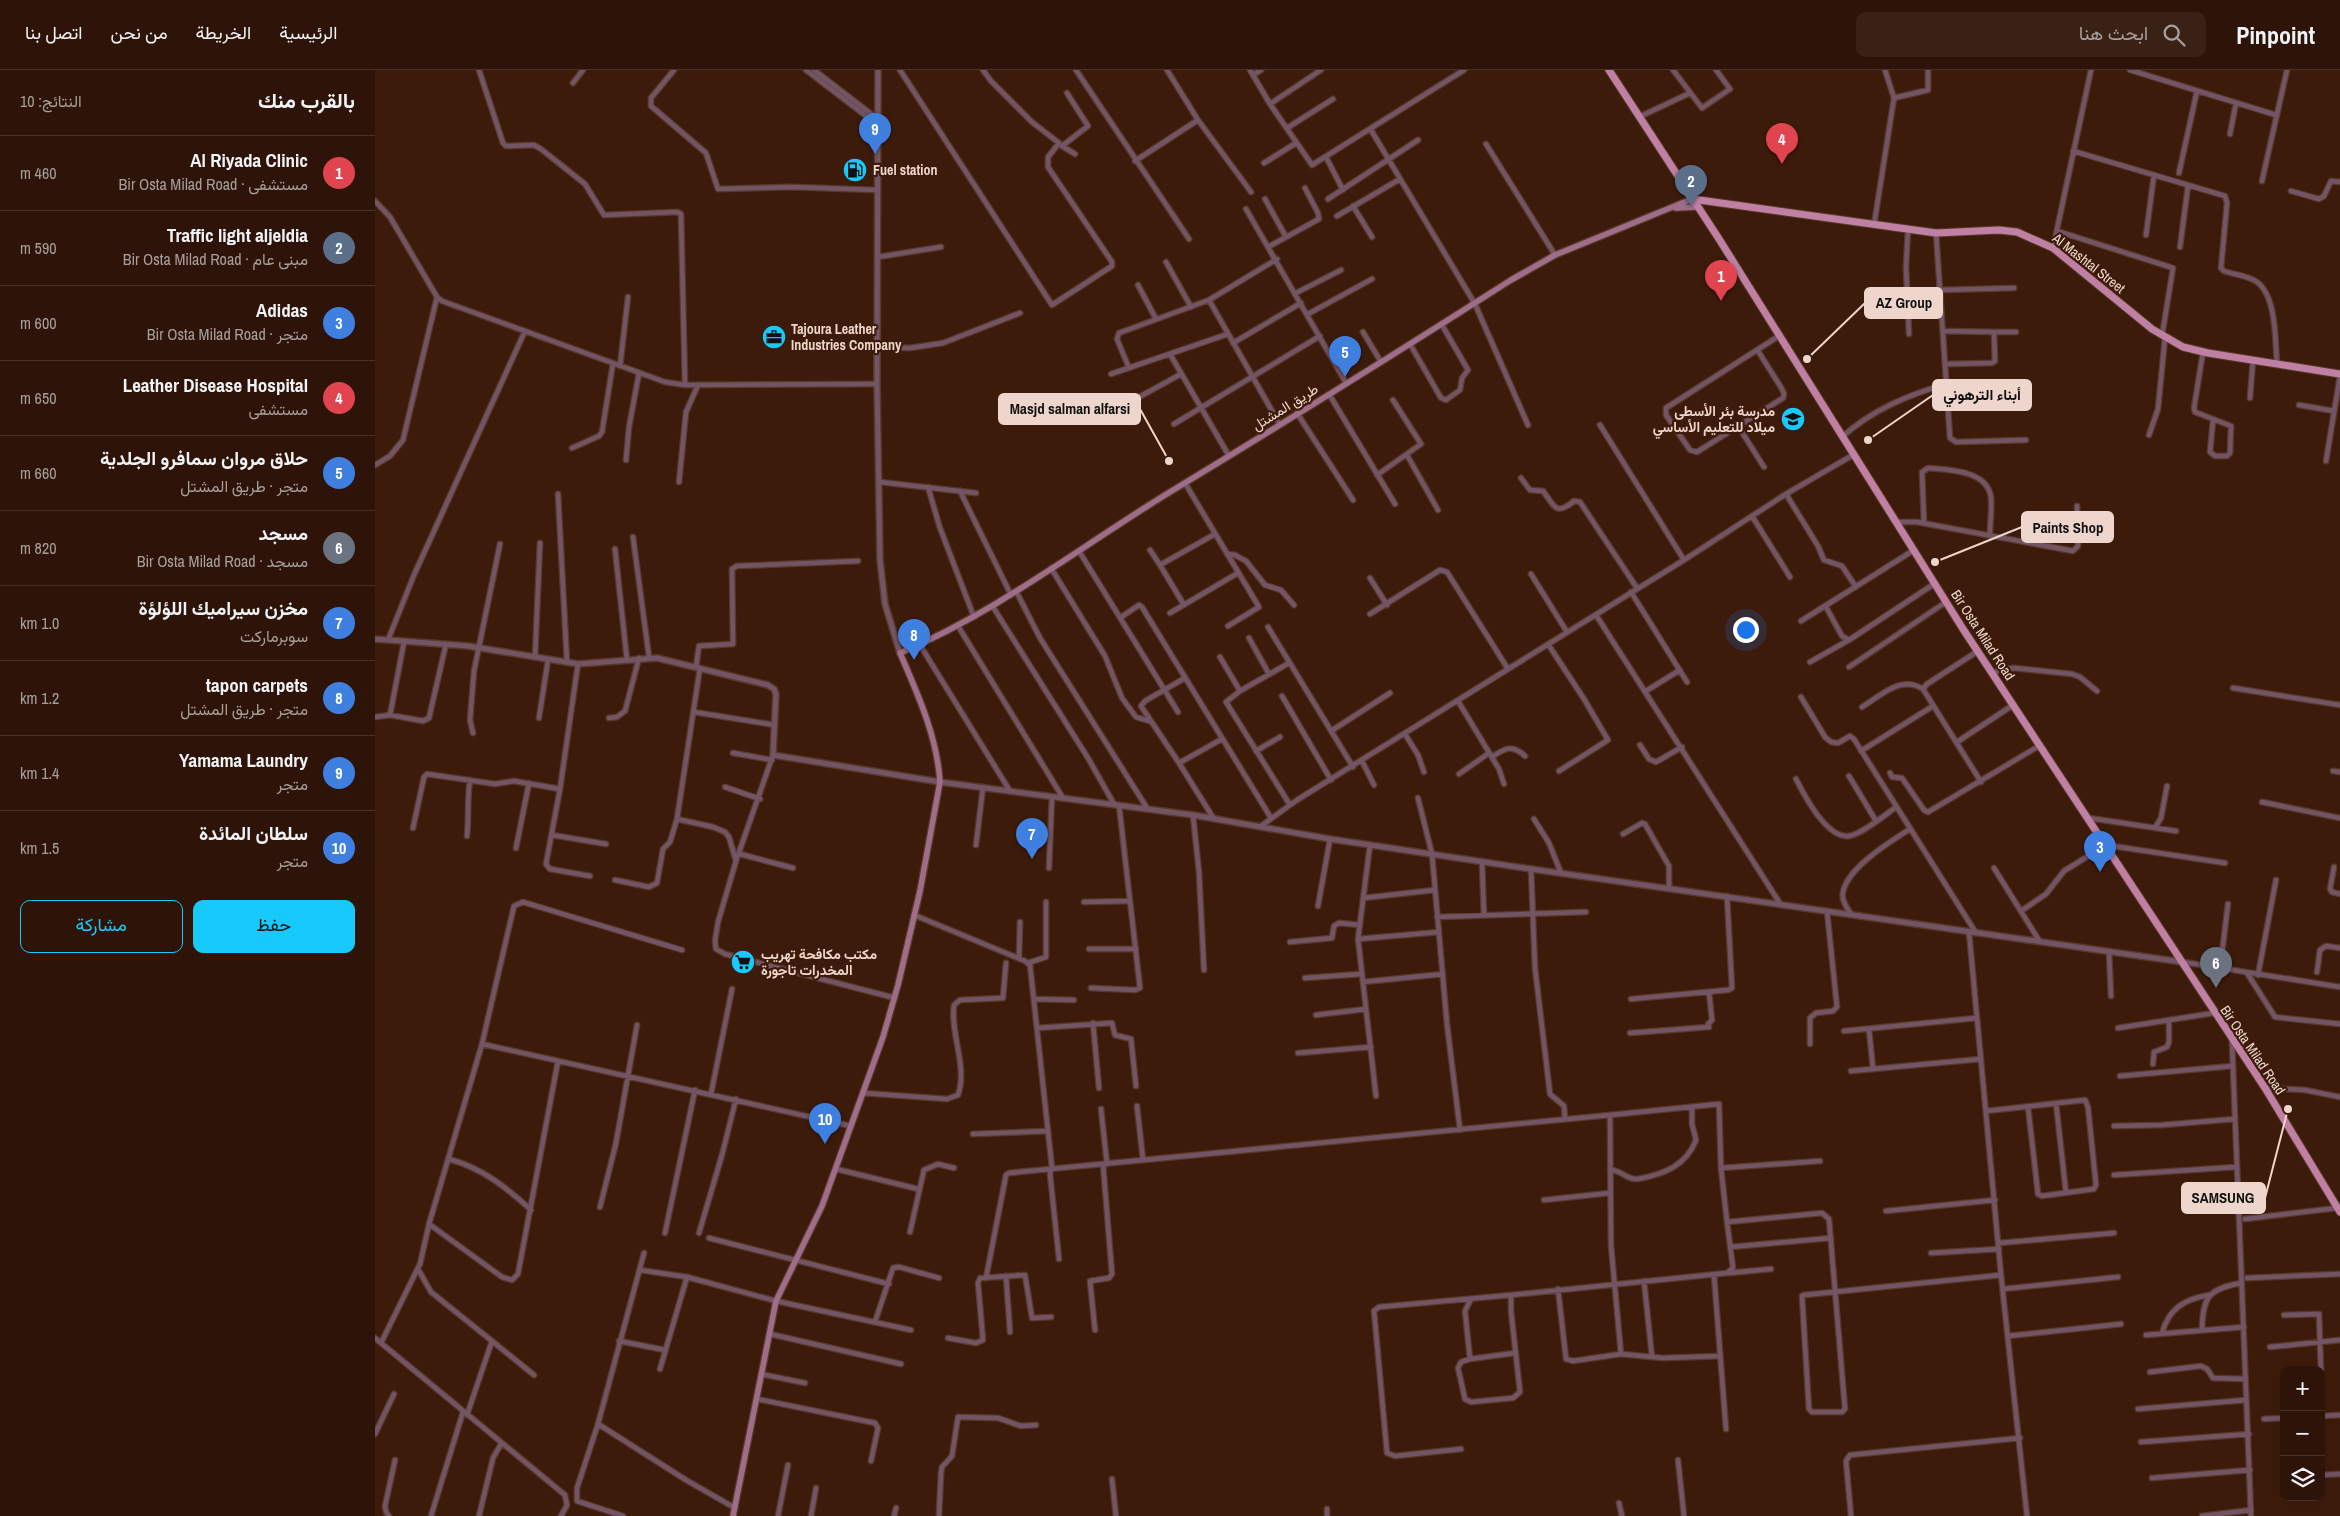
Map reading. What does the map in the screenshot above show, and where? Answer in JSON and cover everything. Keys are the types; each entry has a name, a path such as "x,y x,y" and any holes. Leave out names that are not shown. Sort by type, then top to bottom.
{"main road":[{"name":"Bir Osta Milad Road","path":"1609,70 1897,522 1945,602 2039,746 2089,818 2232,1042 2265,1088 2339,1210"},
{"name":"Al Mashtal Street","path":"1692,199 1937,233 2007,230 2028,236 2053,248 2163,337 2183,347 2340,375"},
{"name":"طريق المشتل","path":"900,653 958,626 993,606 1185,483 1555,255 1692,199"},
{"path":"1671,208 1696,207 1721,202"},
{"path":"733,1516 776,1301 822,1206 895,998 914,915 940,782 937,752 932,735 900,653"}],"street":[{"path":"479,70 503,144 506,146 534,145 541,149 585,184 604,215 677,212 681,214 685,385"},
{"path":"573,83 583,70"},
{"path":"674,70 651,98 651,106 706,153 718,189 791,187 878,190"},
{"path":"806,70 879,123"},
{"path":"814,70 879,123"},
{"path":"878,70 877,384 881,560 885,604 900,653"},
{"path":"900,70 1052,305 1112,266 1112,262 1048,167 1048,158 1061,145 1088,126 1067,93"},
{"path":"983,70 991,81 1032,122 1075,154"},
{"path":"1076,70 1189,239"},
{"path":"1167,70 1198,120 1251,192"},
{"path":"1250,70 1270,104 1311,165 1326,158 1464,70"},
{"path":"1253,75 1261,70"},
{"path":"1270,104 1321,70"},
{"path":"1673,70 1702,108 1730,89 1716,70"},
{"path":"1874,225 1894,98 1885,70"},
{"path":"1894,98 1928,90 1928,70"},
{"path":"2053,248 2091,70"},
{"path":"2130,70 2276,115"},
{"path":"2262,181 2287,70"},
{"path":"2179,173 2197,91"},
{"path":"1639,117 1691,93"},
{"path":"1287,128 1333,100"},
{"path":"2230,134 2236,103"},
{"path":"1135,160 1198,120"},
{"path":"1371,130 1475,304 1528,425"},
{"path":"1328,199 1418,140"},
{"path":"1264,163 1296,143"},
{"path":"1486,144 1555,255"},
{"path":"2073,151 2188,186 2223,194 2227,198 2221,268 2224,271 2248,277 2259,284 2272,310 2277,364"},
{"path":"1326,158 1343,190"},
{"path":"2146,235 2154,175"},
{"path":"1337,216 1400,179"},
{"path":"2291,192 2319,199 2324,196 2331,182 2340,182"},
{"path":"2180,247 2188,186"},
{"path":"1269,247 1286,236 1319,220 1318,213 1305,188"},
{"path":"1265,199 1286,236"},
{"path":"375,201 390,217 437,297 639,373 665,382 685,385 877,384"},
{"path":"1353,206 1372,237"},
{"path":"1245,209 1277,259 1346,383"},
{"path":"1908,230 1906,267 1909,334"},
{"path":"2057,231 2173,268 2163,337 2158,409 2149,435"},
{"path":"1937,233 1946,400 1950,438 1956,442 2026,440"},
{"path":"878,257 941,247"},
{"path":"1129,368 1117,336 1156,319 1209,300 1277,259"},
{"path":"1166,262 1191,308"},
{"path":"1296,293 1341,270"},
{"path":"1308,314 1372,279"},
{"path":"1139,285 1156,319"},
{"path":"1940,290 2014,288"},
{"path":"375,465 391,456 403,440 437,297"},
{"path":"620,366 629,297"},
{"path":"1209,300 1280,425"},
{"path":"1233,343 1301,303"},
{"path":"878,347 910,348 943,343 1021,313"},
{"path":"1410,344 1442,400 1446,400 1461,390 1462,378 1468,370 1442,325"},
{"path":"388,640 414,575 525,331"},
{"path":"1943,331 2017,332"},
{"path":"1363,332 1381,362"},
{"path":"1945,364 1993,363 1995,361 1994,332"},
{"path":"1111,374 1228,334"},
{"path":"1174,424 1320,336"},
{"path":"1758,351 1785,394 1783,398 1697,452 1690,450 1665,411 1681,398 1779,336"},
{"path":"2203,352 2194,408 2195,412 2210,416 2213,420 2231,426 2229,453 2227,456 2215,456 2210,452 2213,420"},
{"path":"1170,354 1229,456"},
{"path":"2250,398 2253,360"},
{"path":"572,448 599,436 602,432 613,363"},
{"path":"626,460 629,427 639,373"},
{"path":"1132,401 1181,374"},
{"path":"2326,461 2340,375"},
{"path":"1842,436 1883,408 1906,397 1946,384"},
{"path":"679,482 687,412 698,385"},
{"path":"1329,394 1395,504"},
{"path":"1377,475 1419,447 1421,441 1393,400"},
{"path":"1946,400 2022,401"},
{"path":"2299,405 2334,412"},
{"path":"1297,414 1353,500"},
{"path":"1600,425 1684,560"},
{"path":"1738,426 1764,467"},
{"path":"1407,455 1438,510"},
{"path":"1261,826 1290,805 1684,560 1786,494 1853,455"},
{"path":"1924,523 1922,472 1928,468 1966,472 1987,486 1991,497 1990,534"},
{"path":"1521,478 1530,490 1543,492 1551,505 1558,509 1565,508 1574,501 1580,502 1637,588"},
{"path":"880,482 976,493"},
{"path":"1185,483 1259,607 1228,626"},
{"path":"928,487 974,617"},
{"path":"959,491 1040,638 1147,808"},
{"path":"558,494 567,662"},
{"path":"1786,494 1818,546 1820,555 1829,563 1842,566 1856,587"},
{"path":"1897,522 1924,523 2073,550 2079,546 2077,506"},
{"path":"1751,516 1790,577"},
{"path":"1160,565 1215,534"},
{"path":"633,537 649,657"},
{"path":"535,657 540,543"},
{"path":"473,733 470,706 479,648 501,544"},
{"path":"615,549 627,660"},
{"path":"1150,550 1184,605"},
{"path":"1801,621 1914,550"},
{"path":"1079,551 1178,712"},
{"path":"1227,554 1235,555 1246,561 1265,585 1281,590 1294,605"},
{"path":"615,880 649,887 657,883 663,849 670,842 677,819 694,712 699,646 733,644 732,569 737,566 858,561"},
{"path":"1051,568 1105,656 1122,698 1136,717 1149,721"},
{"path":"1370,614 1387,605 1439,570 1447,572 1508,669"},
{"path":"1170,613 1238,573"},
{"path":"1531,574 1567,632"},
{"path":"1369,578 1387,605"},
{"path":"1810,662 1849,640 1934,584"},
{"path":"1631,592 1687,682"},
{"path":"1849,667 1945,602"},
{"path":"1120,618 1139,605 1142,606 1271,818"},
{"path":"993,606 1117,805 1136,948 1139,989 1091,988"},
{"path":"1826,607 1843,636 1849,640"},
{"path":"1596,615 1682,747 1781,905"},
{"path":"958,626 1063,798"},
{"path":"1268,627 1353,767"},
{"path":"1249,638 1269,674"},
{"path":"375,639 479,648 579,664 649,657 698,667 772,687 776,694 773,758 760,799 736,861 715,942 716,950 719,953 895,998"},
{"path":"390,715 404,642"},
{"path":"375,717 390,715 423,721 429,718 446,644"},
{"path":"1548,644 1608,740 1559,771"},
{"path":"919,645 1010,791"},
{"path":"1923,689 1927,684 1978,651"},
{"path":"1220,657 1240,691"},
{"path":"609,718 617,717 625,712 639,658"},
{"path":"539,718 548,660"},
{"path":"1289,663 1226,700 1226,705 1290,805"},
{"path":"579,664 546,866 590,876"},
{"path":"1994,675 1998,670 2014,668 2072,674 2081,677 2097,691"},
{"path":"1646,691 1679,670"},
{"path":"1185,678 1142,703 1141,709 1179,763 1214,820"},
{"path":"1862,706 1904,683 1914,684 1923,689 1981,782"},
{"path":"2233,688 2340,704"},
{"path":"1331,731 1390,693"},
{"path":"1283,696 1331,780"},
{"path":"1801,697 1825,737 1831,742 1838,743 1852,737 1976,933"},
{"path":"1458,701 1491,755 1504,784"},
{"path":"1957,742 2013,705"},
{"path":"1861,751 1933,706"},
{"path":"694,712 775,725"},
{"path":"1405,734 1418,755 1424,772"},
{"path":"1256,751 1280,736"},
{"path":"1179,763 1222,739"},
{"path":"1640,745 1649,759 1655,762 1682,747"},
{"path":"1890,773 1892,777 1902,778 1923,810 1928,812 2039,746"},
{"path":"1459,774 1506,748 1517,749 1525,756"},
{"path":"733,754 1147,808 1482,862 2181,962 2340,987"},
{"path":"1362,761 1374,785"},
{"path":"2333,770 2340,772"},
{"path":"413,828 425,775 430,774 495,784 513,781 560,789"},
{"path":"1849,776 1876,821"},
{"path":"1796,779 1815,812 1835,833 1848,836 1853,835 1896,807"},
{"path":"467,836 469,815 467,802 470,780"},
{"path":"516,848 529,783"},
{"path":"2155,828 2161,818 2167,786"},
{"path":"725,787 760,799"},
{"path":"976,845 983,788"},
{"path":"1049,868 1052,796"},
{"path":"1418,798 1432,854 1460,1130"},
{"path":"2262,802 2340,818"},
{"path":"1193,815 1204,970"},
{"path":"2089,818 2176,831"},
{"path":"677,819 713,827 725,832 729,837 736,861"},
{"path":"1534,819 1549,843 1561,873"},
{"path":"1623,834 1642,823 1645,824 1669,866 1669,888"},
{"path":"1851,914 1843,901 1843,892 1851,874 1875,853 1911,829"},
{"path":"552,835 606,844"},
{"path":"1318,906 1330,839"},
{"path":"1369,845 1358,939 1376,1096"},
{"path":"2021,911 2046,894 2064,871 2106,845 2225,863"},
{"path":"739,854 793,868"},
{"path":"1482,862 1484,915"},
{"path":"2334,867 2330,889 2332,892 2340,894"},
{"path":"1994,868 2040,942"},
{"path":"1531,869 1537,991 1550,1094 1564,1106 1565,1119"},
{"path":"2258,975 2276,880"},
{"path":"1363,898 1435,890"},
{"path":"1631,999 1728,990 1733,986 1727,896"},
{"path":"1084,902 1130,901"},
{"path":"381,1343 418,1269 429,1224 482,1044 515,906 523,902 682,950"},
{"path":"1028,963 1046,957 1046,902"},
{"path":"2220,968 2228,904"},
{"path":"1810,1044 1810,1018 1816,1013 1833,1012 1837,1007 1827,911"},
{"path":"1437,917 1585,912"},
{"path":"914,915 1019,958 1028,963 1031,970 1052,1168 1050,1174 1059,1259"},
{"path":"1019,958 1020,922"},
{"path":"1290,942 1332,938 1334,926 1339,924 1360,925"},
{"path":"1358,939 1439,932"},
{"path":"1969,932 2001,1275 2027,1516"},
{"path":"2317,972 2320,950 2326,946 2340,948"},
{"path":"1089,949 1136,948"},
{"path":"2109,952 2111,996"},
{"path":"863,1093 947,1099 958,1096 960,1064 955,1031 954,1005 959,1000 1003,998 1006,963"},
{"path":"2247,973 2275,1017 2340,1024"},
{"path":"1305,978 1361,974"},
{"path":"1363,982 1443,974"},
{"path":"711,1094 732,989"},
{"path":"1630,1033 1709,1027 1708,1024 1712,1020 1709,992"},
{"path":"1034,998 1074,1000"},
{"path":"1316,1014 1367,1009"},
{"path":"2118,1028 2214,1013"},
{"path":"1844,1031 1977,1018"},
{"path":"2153,1064 2154,1052 2167,1047 2169,1042 2169,1021"},
{"path":"1037,1028 1110,1022 1113,1025 1115,1035 1131,1039 1136,1086"},
{"path":"1093,1023 1099,1088"},
{"path":"600,1207 629,1076 637,1025"},
{"path":"1869,1029 1873,1069"},
{"path":"2232,1042 2251,1516"},
{"path":"482,1044 851,1126"},
{"path":"1298,1053 1371,1047"},
{"path":"1851,1071 1981,1059"},
{"path":"429,1224 502,1277 512,1280 519,1274 558,1061"},
{"path":"2119,1076 2233,1066"},
{"path":"2265,1088 2305,1090 2340,1097"},
{"path":"665,1233 695,1090"},
{"path":"699,1233 736,1099"},
{"path":"1986,1111 2085,1100 2088,1107 2096,1187 2092,1190 2042,1196 2038,1194 2028,1107"},
{"path":"2056,1103 2066,1193"},
{"path":"986,1278 1006,1175 1052,1168 1719,1104 1721,1168 1733,1268 1727,1273"},
{"path":"1137,1106 1143,1160"},
{"path":"1610,1170 1620,1172 1632,1180 1677,1167 1686,1160 1696,1140 1692,1124 1692,1107"},
{"path":"1095,1330 1090,1281 1109,1278 1112,1274 1101,1109"},
{"path":"1610,1115 1610,1193 1614,1284 1621,1354"},
{"path":"2114,1126 2162,1126 2235,1119"},
{"path":"973,1134 1048,1131"},
{"path":"449,1159 467,1164 489,1176 531,1210"},
{"path":"1721,1168 1820,1161"},
{"path":"910,1232 918,1189 926,1167 937,1164 954,1168"},
{"path":"2114,1175 2236,1167"},
{"path":"836,1169 918,1189"},
{"path":"1543,1200 1610,1193"},
{"path":"1886,1211 1995,1200"},
{"path":"2245,1219 2339,1210"},
{"path":"1727,1222 1822,1213 1829,1219 1834,1293 1845,1408 1842,1412 1812,1412 1809,1409 1801,1298 1805,1295 1834,1293 2001,1275"},
{"path":"1931,1253 2114,1233"},
{"path":"709,1238 796,1262 889,1284"},
{"path":"1730,1247 1831,1238"},
{"path":"623,1516 577,1501 577,1488 598,1424 644,1253"},
{"path":"875,1322 893,1268 896,1266 939,1278"},
{"path":"418,1269 431,1292 534,1375"},
{"path":"1461,1449 1395,1456 1387,1453 1373,1314 1379,1307 1771,1269"},
{"path":"640,1270 687,1277 776,1301 911,1330"},
{"path":"2247,1278 2340,1274"},
{"path":"948,1338 976,1343 983,1340 979,1279 1023,1275 1026,1277 1032,1318 1051,1317"},
{"path":"1715,1275 1726,1429"},
{"path":"1006,1276 1010,1332"},
{"path":"660,1369 687,1277"},
{"path":"2003,1289 2118,1277"},
{"path":"1644,1281 1652,1357"},
{"path":"2202,1329 2206,1301 2209,1296 2221,1286 2241,1283"},
{"path":"1558,1289 1566,1359 1573,1361 1621,1354 1652,1357 1720,1356"},
{"path":"1511,1295 1520,1392 1513,1398 1469,1402 1463,1393 1458,1368 1461,1362 1515,1353"},
{"path":"2161,1333 2165,1322 2181,1304 2189,1299 2209,1296"},
{"path":"1470,1359 1465,1311 1471,1299"},
{"path":"2284,1315 2319,1314 2321,1366"},
{"path":"2008,1336 2121,1324"},
{"path":"2146,1335 2244,1326"},
{"path":"770,1334 901,1364"},
{"path":"375,1338 565,1495 567,1505 561,1516"},
{"path":"2271,1347 2340,1340"},
{"path":"467,1415 492,1341"},
{"path":"619,1341 665,1350"},
{"path":"2150,1372 2201,1366 2207,1369 2213,1378 2245,1379"},
{"path":"761,1374 805,1383"},
{"path":"375,1434 394,1394"},
{"path":"757,1399 875,1423 878,1428 871,1461"},
{"path":"2138,1408 2246,1400"},
{"path":"431,1516 463,1412"},
{"path":"2325,1416 2340,1415"},
{"path":"939,1516 941,1473 951,1456 958,1417 997,1418 1021,1426 1036,1425"},
{"path":"2264,1419 2280,1418"},
{"path":"598,1424 686,1480 735,1508"},
{"path":"2141,1442 2249,1434"},
{"path":"1851,1516 1846,1461 1850,1455 2020,1438"},
{"path":"479,1516 493,1458 501,1444"},
{"path":"389,1516 385,1512 385,1506 395,1460"},
{"path":"1678,1460 1684,1516"},
{"path":"777,1516 788,1465"},
{"path":"2152,1478 2250,1470"},
{"path":"2325,1475 2340,1474"},
{"path":"1112,1479 1116,1516"},
{"path":"811,1516 816,1488"},
{"path":"1619,1503 1621,1516"},
{"path":"894,1516 896,1508"},
{"path":"1327,1509 1327,1516"},
{"path":"2202,1516 2251,1510"}],"place":[{"name":"Yamama Laundry","path":"875,154"},
{"name":"Leather Disease Hospital","path":"1782,164"},
{"name":"Fuel station","path":"855,170"},
{"name":"Traffic light aljeldia","path":"1691,206"},
{"name":"Al Riyada Clinic","path":"1721,301"},
{"name":"Tajoura Leather Industries Company","path":"774,337"},
{"name":"AZ Group","path":"1807,359"},
{"name":"حلاق مروان سمافرو الجلدية","path":"1345,377"},
{"name":"مدرسة بئر الأسطى ميلاد للتعليم الأساسي","path":"1793,419"},
{"name":"أبناء الترهوني","path":"1868,440"},
{"name":"Masjd salman alfarsi","path":"1169,461"},
{"name":"Paints Shop","path":"1935,562"},
{"name":"tapon carpets","path":"914,660"},
{"name":"مخزن سيراميك اللؤلؤة","path":"1032,859"},
{"name":"Adidas","path":"2100,872"},
{"name":"مكتب مكافحة تهريب المخدرات تاجورة","path":"743,962"},
{"name":"مسجد","path":"2216,988"},
{"name":"SAMSUNG","path":"2288,1109"},
{"name":"سلطان المائدة","path":"825,1144"}]}
